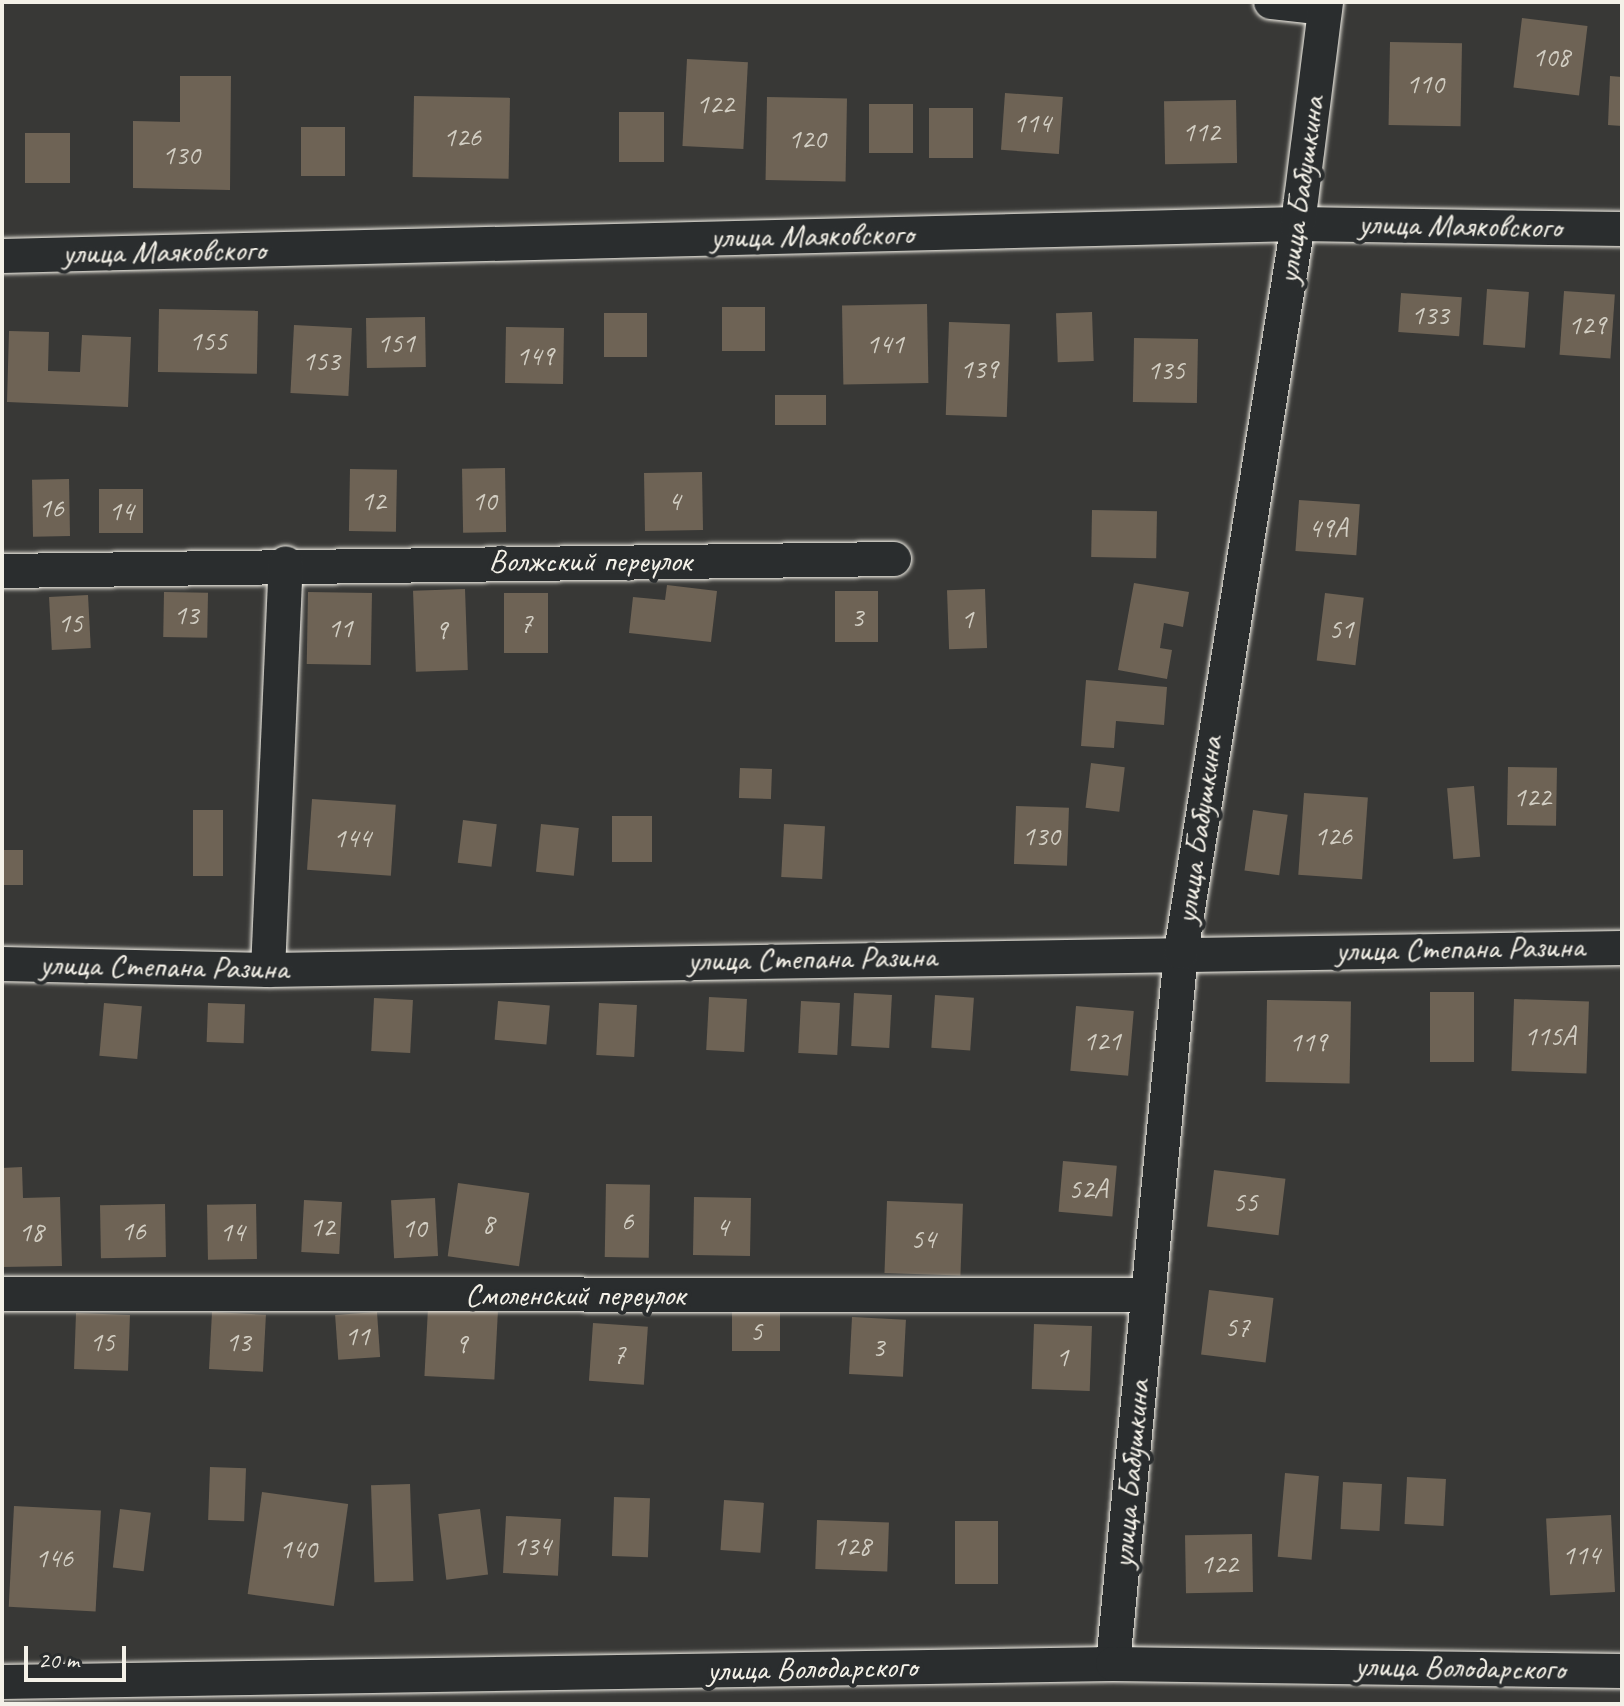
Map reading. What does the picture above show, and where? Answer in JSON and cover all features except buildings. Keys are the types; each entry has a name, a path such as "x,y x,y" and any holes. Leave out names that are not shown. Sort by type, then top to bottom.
{"street":[{"path":"1271,2 1325,5"},
{"name":"улица Бабушкина","path":"1113,1664 1181,952 1298,224 1325,5"},
{"name":"улица Маяковского","path":"2,256 1298,224 1622,229"},
{"name":"Волжский переулок","path":"2,571 286,563 894,559"},
{"path":"268,970 286,563"},
{"name":"улица Степана Разина","path":"2,964 268,970 1181,952 1622,948"},
{"name":"Смоленский переулок","path":"2,1294 1147,1295"},
{"name":"улица Володарского","path":"2,1682 1113,1664 1622,1671"}]}
